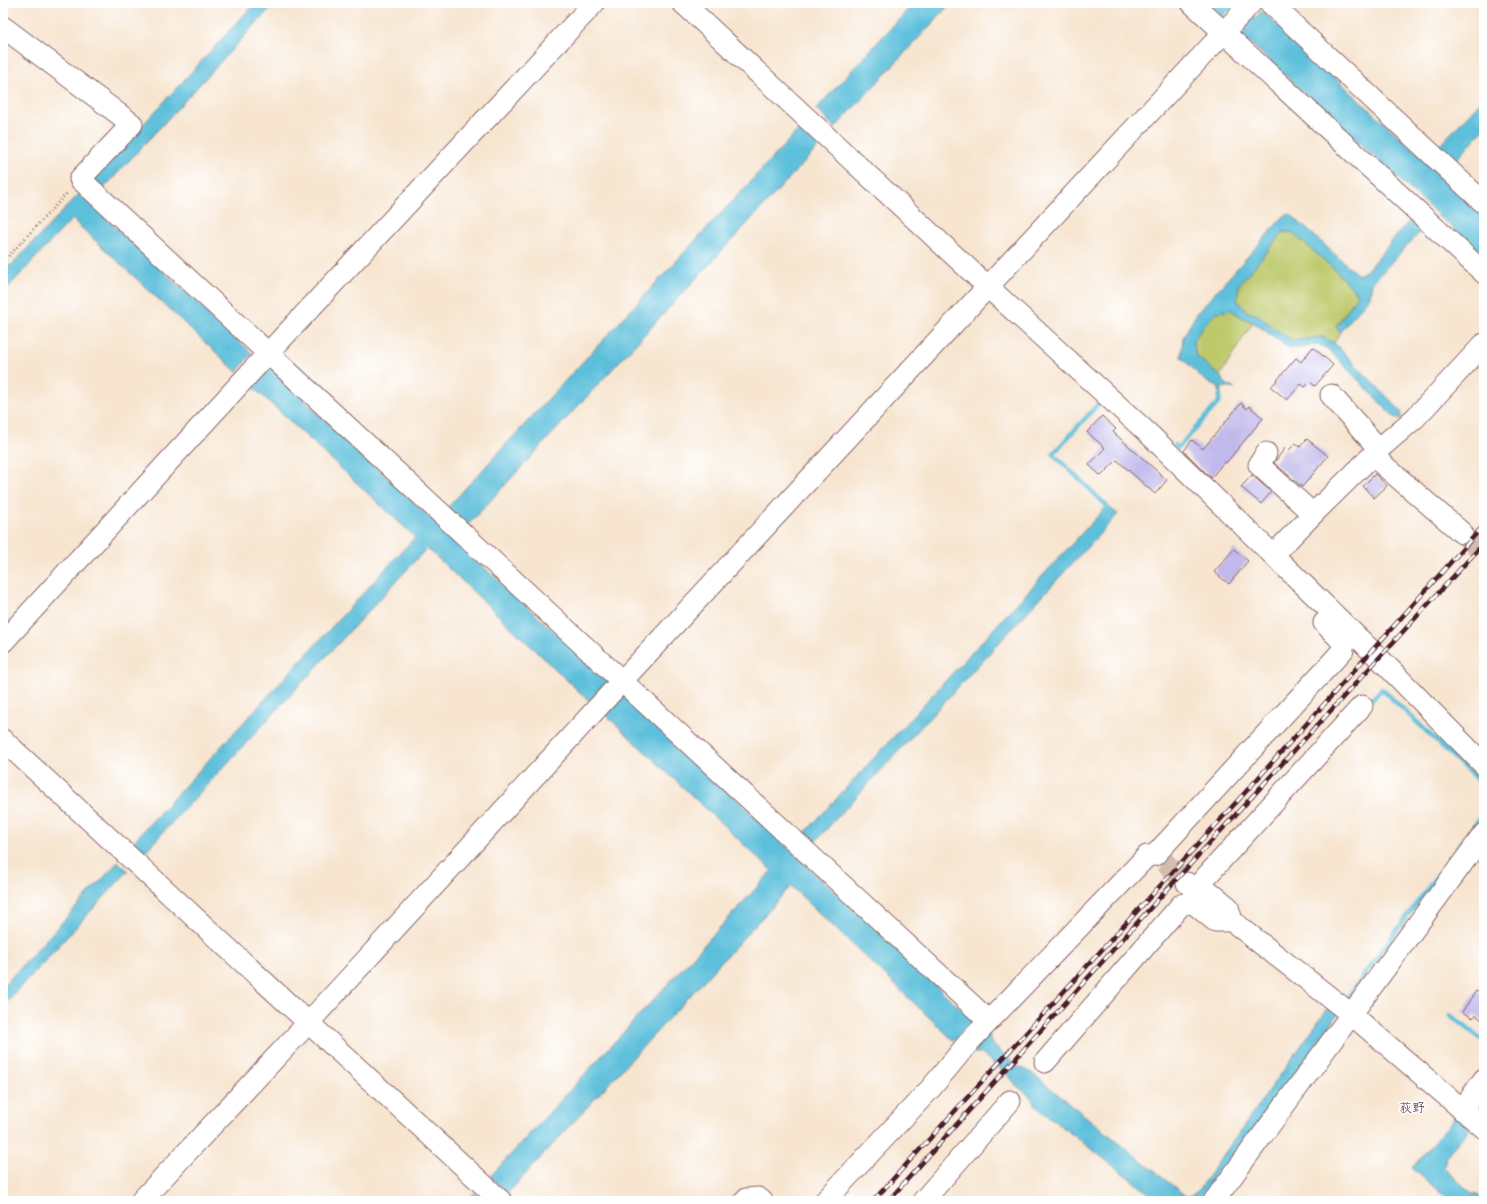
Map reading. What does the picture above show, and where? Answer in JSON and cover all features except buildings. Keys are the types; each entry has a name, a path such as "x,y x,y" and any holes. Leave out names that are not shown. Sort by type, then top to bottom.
{"street":[{"path":"3,642 258,364 594,3"},
{"path":"683,3 988,287 1151,436 1386,665 1484,765"},
{"path":"1192,3 1228,28 1484,273"},
{"path":"1270,3 1484,203"},
{"path":"141,1201 309,1022 622,681 1250,4"},
{"path":"3,27 132,124 90,187 258,364 622,681 978,1032"},
{"path":"825,1201 931,1088 978,1032 1147,856 1160,859 1343,650 1342,641 1281,580 1280,562 1313,514 1376,452 1415,418 1484,344"},
{"path":"1331,395 1376,452 1462,533"},
{"path":"1266,453 1259,465 1313,514"},
{"path":"1232,921 1228,907 1206,889 1204,880 1362,706"},
{"path":"3,740 494,1194"},
{"path":"1214,1201 1484,834"},
{"path":"1187,883 1213,906 1351,1014 1484,1128"},
{"path":"1045,1062 1180,905 1192,902 1215,922 1232,921"},
{"path":"1462,1110 1484,1079"},
{"path":"923,1201 1010,1101"},
{"path":"745,1201 746,1199 758,1198 762,1201"}],"path":[{"path":"3,262 90,187"}],"green space":[{"path":"1283,232 1292,232 1334,269 1353,289 1357,296 1336,326 1340,332 1334,343 1322,337 1293,341 1258,315 1247,312 1237,300 1239,285"},
{"path":"1231,310 1243,318 1253,322 1220,376 1196,356 1193,341 1205,324 1217,312"}],"water":[{"path":"255,3 275,3 103,189 92,180"},
{"path":"914,3 951,3 835,128 816,109"},
{"path":"1207,3 1239,3 1255,18 1262,11 1484,214 1484,257 1240,34 1247,27 1229,10 1222,17"},
{"path":"1484,98 1484,129 1454,162 1438,147"},
{"path":"801,127 820,145 467,526 447,508"},
{"path":"79,194 252,353 237,372 72,219 3,293 3,274"},
{"path":"1290,214 1358,275 1366,271 1411,219 1422,230 1372,283 1370,297 1340,332 1336,327 1357,296 1353,289 1334,269 1292,232 1283,232 1239,285 1237,300 1247,312 1258,315 1293,341 1322,337 1334,343 1402,412 1401,419 1394,417 1330,351 1318,344 1301,348 1289,348 1253,322 1243,318 1231,310 1217,312 1205,324 1193,341 1196,356 1220,376 1225,383 1235,389 1223,387 1220,395 1218,386 1205,381 1181,357 1183,337 1197,313 1284,216"},
{"path":"269,367 444,531 608,681 589,701 427,548 142,855 131,844 415,537 251,385"},
{"path":"1107,506 1118,514 811,846 801,837"},
{"path":"624,695 974,1021 954,1041 791,886 508,1193 490,1177 772,871 606,715"},
{"path":"118,862 128,871 3,1006 3,986"},
{"path":"1330,1005 1340,1012 1202,1201 1159,1201 1039,1109 1030,1096 1017,1086 1009,1076 982,1054 971,1052 989,1033 991,1043 1018,1067 1029,1071 1187,1197 1197,1192"},
{"path":"1456,1116 1471,1127 1446,1156 1444,1168 1472,1194 1478,1195 1482,1201 1450,1201 1412,1168"},
{"path":"475,1192 483,1201 466,1201"}],"waterway":[{"path":"3,261 13,271"},
{"path":"1175,445 1178,448 1219,402 1220,395"},
{"path":"1099,403 1053,454 1107,506"},
{"path":"1364,698 1372,699 1382,689 1484,786"},
{"path":"1347,998 1484,812"},
{"path":"1450,1015 1484,1041"}],"tunnel":[{"path":"1462,533 1484,553"},
{"path":"1164,862 1187,883"}],"railway":[{"path":"873,1201 1251,786 1484,525"},
{"path":"888,1201 1163,894 1484,543"}],"district":[{"name":"荻野","path":"1412,1108"}]}
